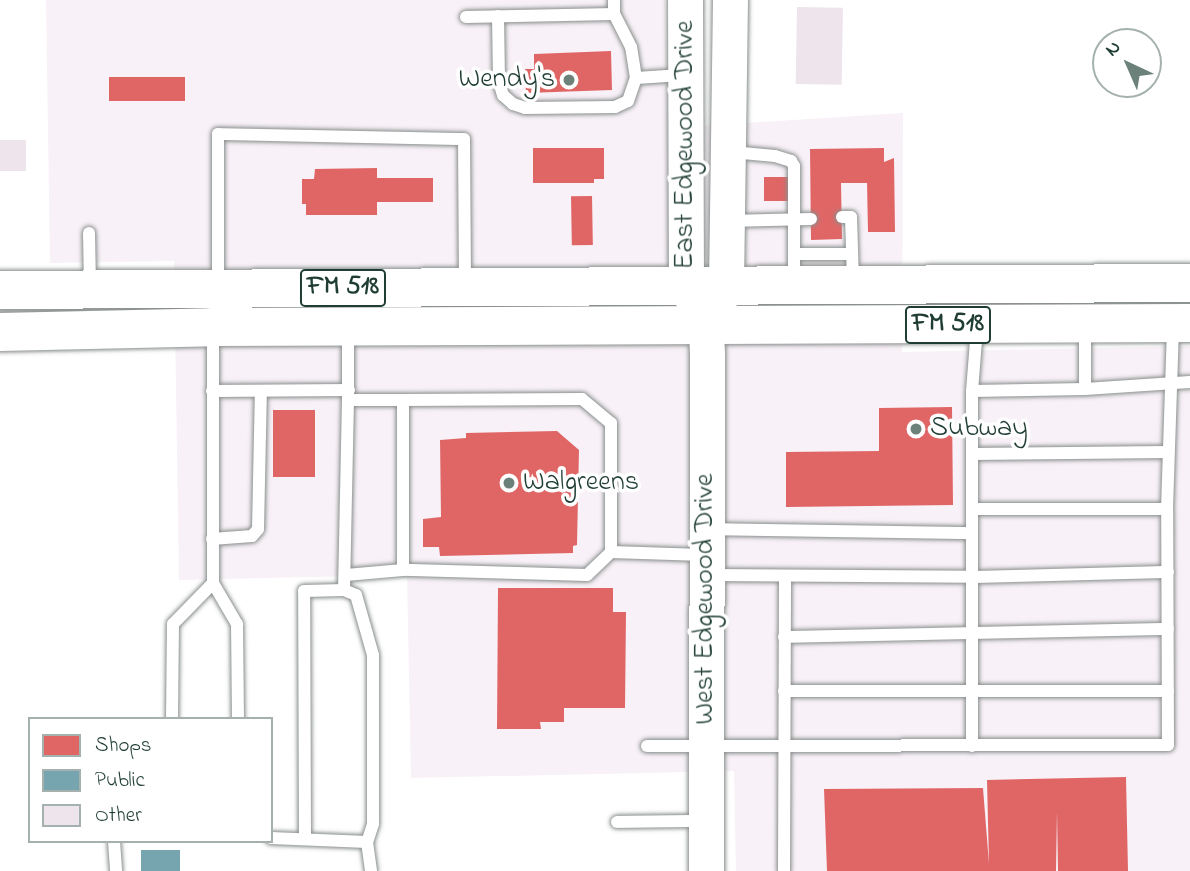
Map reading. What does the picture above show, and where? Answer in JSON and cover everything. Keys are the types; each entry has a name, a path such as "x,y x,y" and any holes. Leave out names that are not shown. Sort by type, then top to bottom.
{"main road":[{"name":"East Edgewood Drive","path":"685,0 686,286 706,326"},
{"path":"706,326 726,285 730,0"},
{"name":"FM 518","path":"0,290 686,286 726,285 794,269 852,269 1087,303 1181,323"},
{"name":"FM 518","path":"0,332 348,326 977,325 1190,283"},
{"path":"213,327 218,289"},
{"name":"West Edgewood Drive","path":"706,326 706,871"}],"lane":[{"path":"498,16 499,82 503,95 513,104 525,107 615,107 628,102 636,78 631,47 614,14 614,0"},
{"path":"466,17 614,14"},
{"path":"636,78 685,75"},
{"path":"218,289 218,134 464,139 465,288"},
{"path":"728,152 775,156 791,161 796,174 794,269"},
{"path":"842,217 851,217 852,269"},
{"path":"727,220 811,219"},
{"path":"89,233 90,288"},
{"path":"1085,389 1087,303"},
{"path":"647,746 783,748 1168,745 1169,384 1181,323"},
{"path":"972,746 972,391 977,325"},
{"path":"344,590 348,326"},
{"path":"213,327 213,583 237,624 238,717"},
{"path":"972,391 1085,389 1190,382"},
{"path":"212,391 348,395 404,400 582,399 611,423 611,552"},
{"path":"212,539 252,536 258,529 261,391"},
{"path":"403,570 404,400"},
{"path":"972,454 1167,452"},
{"path":"972,509 1167,509"},
{"path":"346,575 403,570 587,575 611,552 707,553 972,533"},
{"path":"707,553 785,578 1168,572"},
{"path":"784,871 785,578"},
{"path":"172,717 173,624 213,583"},
{"path":"305,839 304,591 344,590 355,595 373,655 373,824 367,842 371,871"},
{"path":"785,637 1168,629"},
{"path":"784,691 1168,691"},
{"path":"617,822 706,821"},
{"path":"273,838 367,842"},
{"path":"114,843 116,871"}],"shaded area":[{"path":"46,0 665,0 668,128 903,113 902,352 1190,346 1190,871 736,871 734,771 411,778 407,575 179,580 174,261 50,263"}],"building: Shops":[{"name":"Wendy's","path":"611,51 612,90 526,93 525,69 534,69 534,54"},
{"path":"109,77 185,77 185,101 109,101"},
{"path":"533,148 604,148 604,179 594,179 594,183 533,183"},
{"path":"884,148 884,162 894,158 895,232 868,232 867,183 841,183 842,239 811,240 810,149"},
{"path":"377,168 377,178 433,178 433,202 377,202 377,215 306,215 306,204 302,204 302,179 314,179 315,169"},
{"path":"764,177 789,177 789,201 764,201"},
{"path":"571,196 592,196 593,245 572,245"},
{"path":"952,407 953,505 786,507 786,452 879,451 879,408"},
{"path":"273,410 315,410 315,477 273,477"},
{"name":"Walgreens","path":"557,431 579,450 577,545 573,546 573,553 440,556 439,547 423,547 423,519 441,517 440,440 466,438 466,433"},
{"path":"498,588 613,588 613,612 626,612 625,708 564,708 564,722 540,722 541,729 497,729"},
{"path":"1126,777 1128,871 1058,871 1057,812 1056,871 827,871 824,789 983,788 989,864 987,780"}],"building: Public":[{"path":"141,850 180,850 180,871 141,871"}],"building: Other":[{"path":"797,7 843,8 842,85 796,84"},
{"path":"0,140 26,140 26,171 0,171"}],"place":[{"name":"Wendy's","path":"569,80"},
{"name":"Subway","path":"916,429"},
{"name":"Walgreens","path":"509,483"}]}
